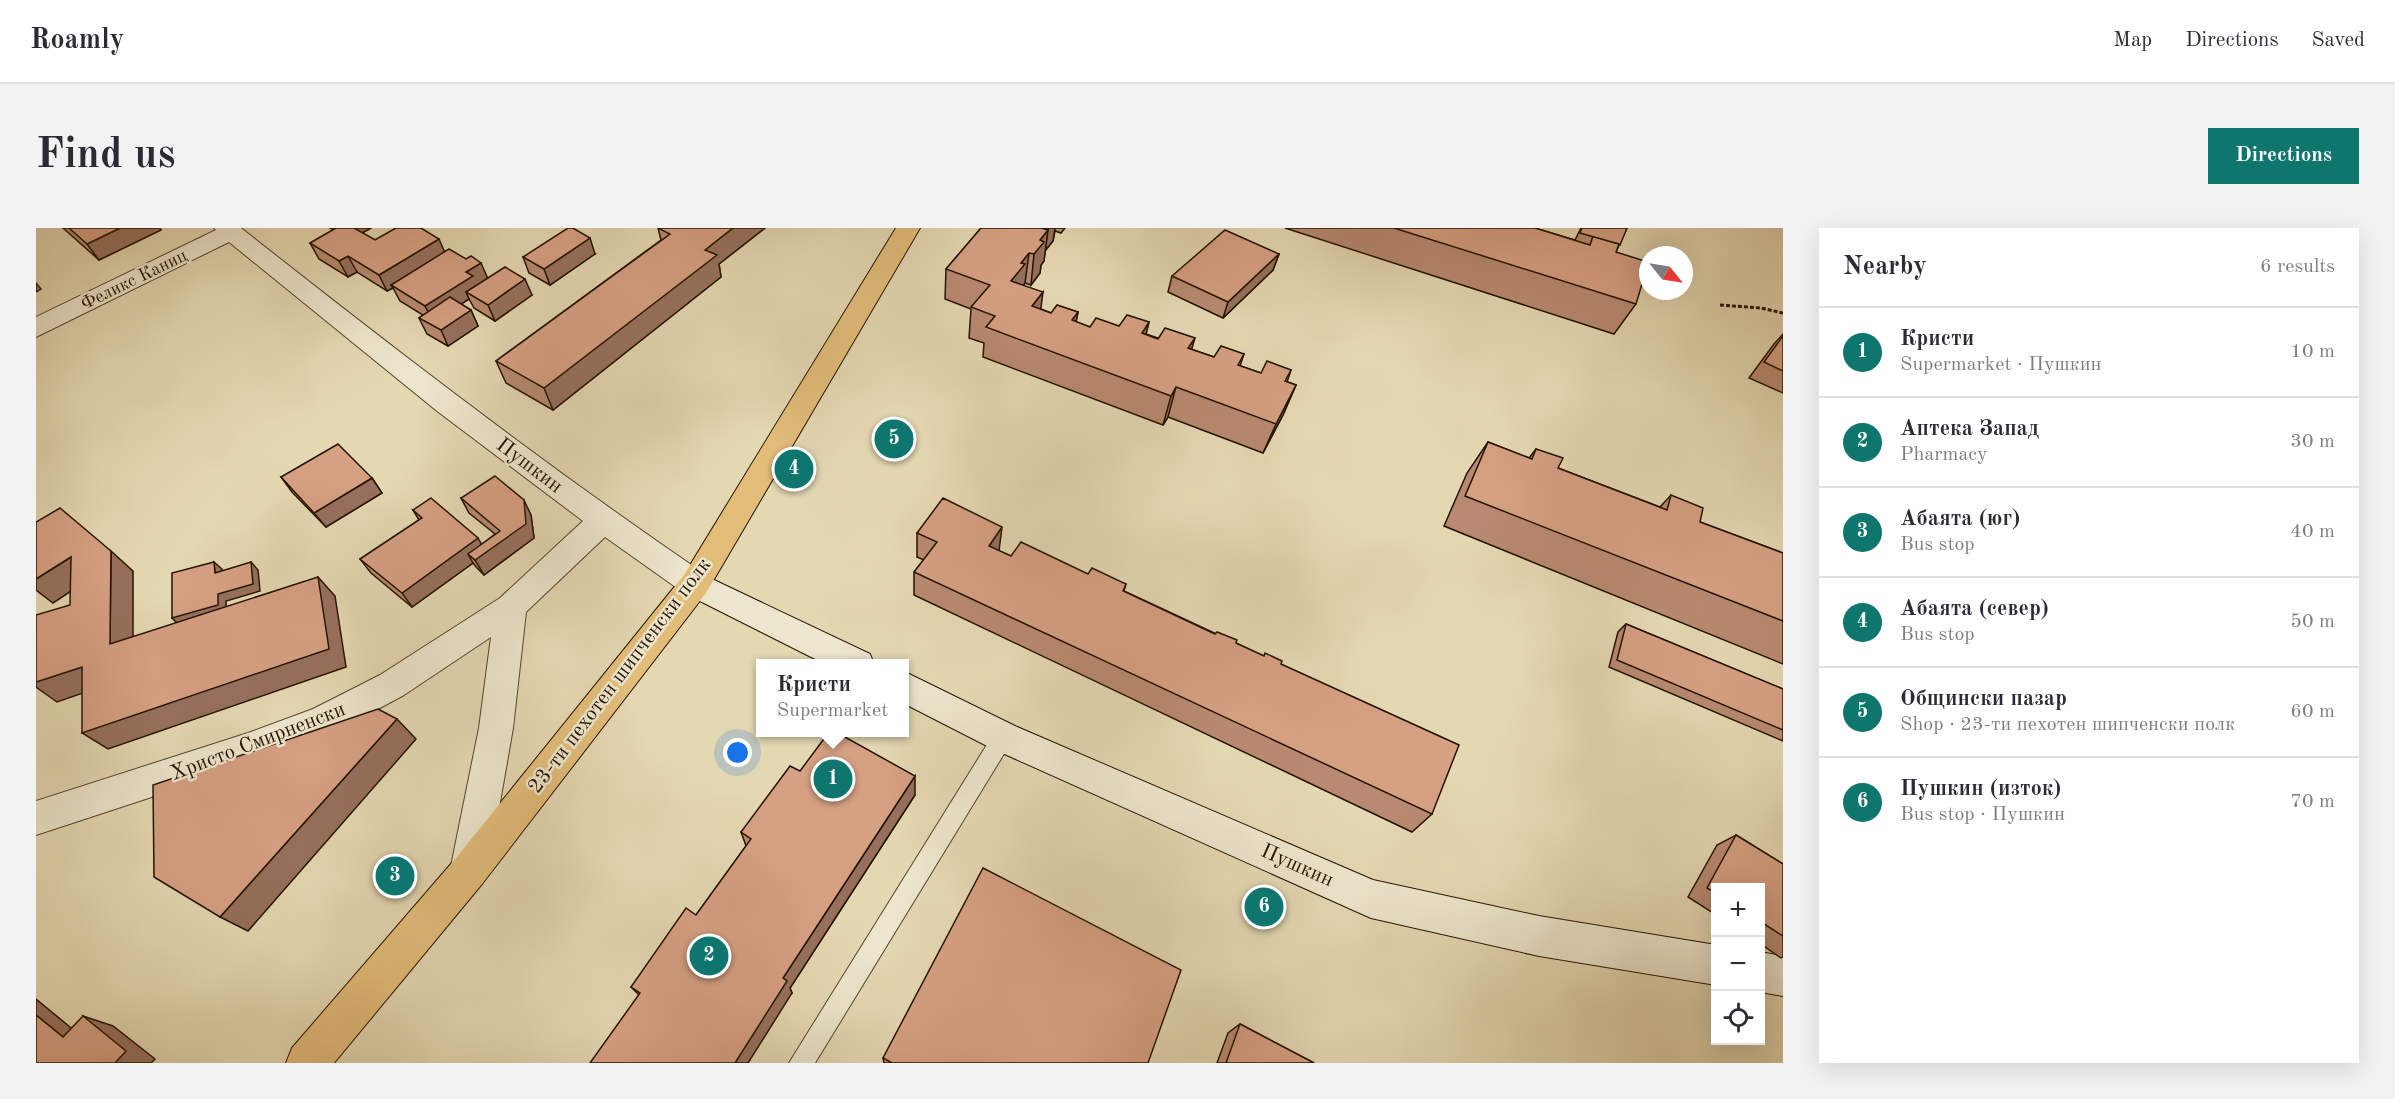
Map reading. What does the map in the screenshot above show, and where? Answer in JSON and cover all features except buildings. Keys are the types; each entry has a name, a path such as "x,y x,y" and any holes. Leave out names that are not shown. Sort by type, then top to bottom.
{"main road":[{"name":"23-ти пехотен шипченски полк","path":"307,1063 469,871 695,584 908,228"}],"street":[{"name":"Пушкин","path":"228,230 447,404 603,520 695,584 850,659"},
{"name":"Феликс Каниц","path":"36,328 228,230"},
{"name":"Христо Смирненски","path":"36,818 249,749 325,720 392,685 511,607 603,520"},
{"path":"469,871 496,728 511,607"},
{"name":"Пушкин","path":"909,689 1003,737 1371,899 1539,936 1711,964"},
{"path":"1765,973 1783,976"}],"lane":[{"path":"801,1063 1003,737"}],"path":[{"path":"1720,305 1761,308 1783,314"}],"place":[{"name":"Общински пазар","path":"894,439"},
{"name":"Абаята (север)","path":"794,469"},
{"name":"Кристи","path":"833,779"},
{"name":"Абаята (юг)","path":"395,876"},
{"name":"Пушкин (изток)","path":"1264,907"},
{"name":"Аптека Запад","path":"709,956"}]}
